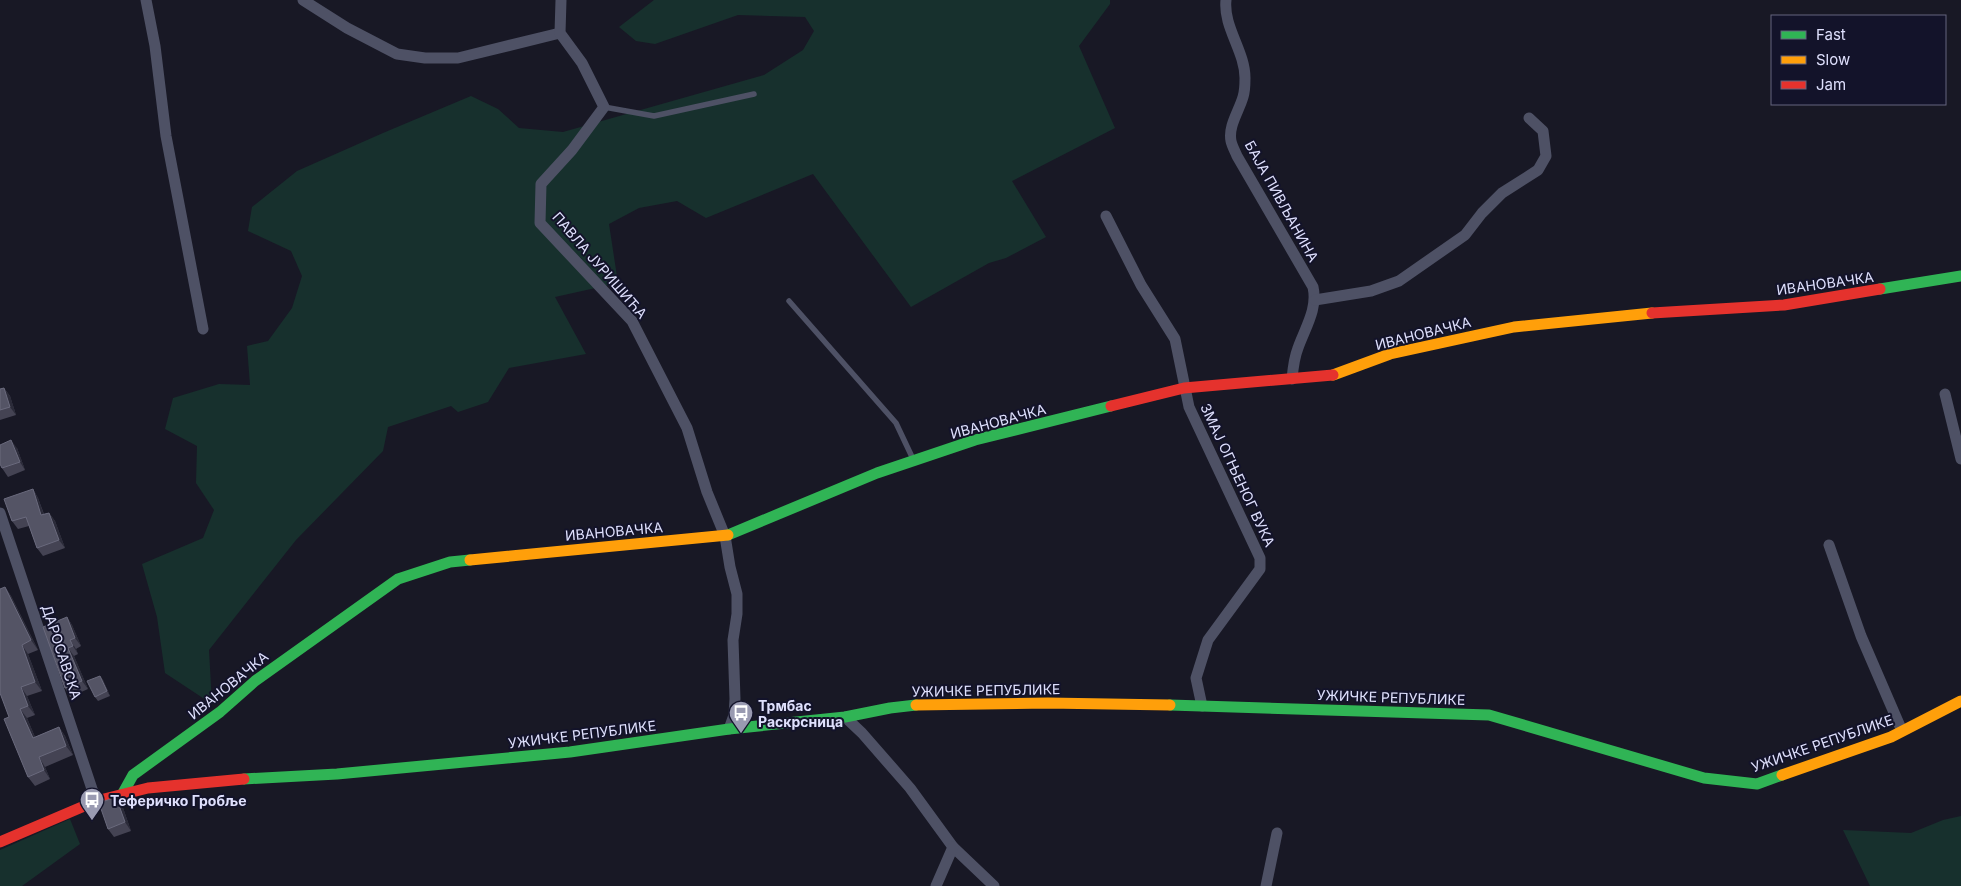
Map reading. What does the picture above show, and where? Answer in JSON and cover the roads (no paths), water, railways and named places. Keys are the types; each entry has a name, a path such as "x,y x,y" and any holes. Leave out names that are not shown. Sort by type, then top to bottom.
{"street":[{"path":"146,0 155,46 166,136 203,329"},
{"path":"304,0 347,28 397,54 425,58 458,58 560,33"},
{"path":"561,0 560,33 582,63 604,108"},
{"name":"БАЈА ПИВЉАНИНА","path":"1226,0 1225,10 1242,60 1245,76 1244,95 1231,132 1232,143 1237,156 1313,287 1315,300"},
{"name":"ПАВЛА ЈУРИШИЋА","path":"604,108 572,150 541,184 540,223 632,320 687,428 707,492 726,536 730,567 737,594 737,614 733,640 735,699 734,715 729,729"},
{"path":"1292,379 1297,350 1315,306 1315,300 1371,291 1399,280 1465,234 1488,206 1502,193 1538,170 1546,156 1543,131 1529,118"},
{"name":"ЗМАЈ ОГЊЕНОГ ВУКА","path":"1106,216 1141,285 1175,339 1184,388 1190,407 1260,558 1260,569 1208,640 1196,678 1202,706"},
{"name":"ИВАНОВАЧКА","path":"124,793 133,775 214,716 255,681 398,579 450,562 726,536 877,473 975,440 1184,388 1335,375 1390,354 1514,327 1648,313 1784,305 1961,276"},
{"path":"1945,394 1961,459"},
{"name":"ДАРОСАВСКА","path":"0,513 96,801"},
{"path":"1829,545 1861,636 1902,731"},
{"name":"УЖИЧКЕ РЕПУБЛИКЕ","path":"0,842 96,801 148,788 188,783 337,774 570,752 729,729 844,717 890,708 926,704 1029,703 1202,706 1489,715 1704,778 1757,784 1891,737 1961,701"},
{"path":"844,717 862,733 910,788 953,847 994,886"},
{"path":"1266,886 1277,833"},
{"path":"936,886 953,847"}],"lane":[{"path":"604,108 654,116 754,94"},
{"path":"789,301 896,423 914,461"}],"place":[{"name":"Трмбас Раскрсница","path":"741,734"},
{"name":"Теферичко Гробље","path":"92,821"}]}
